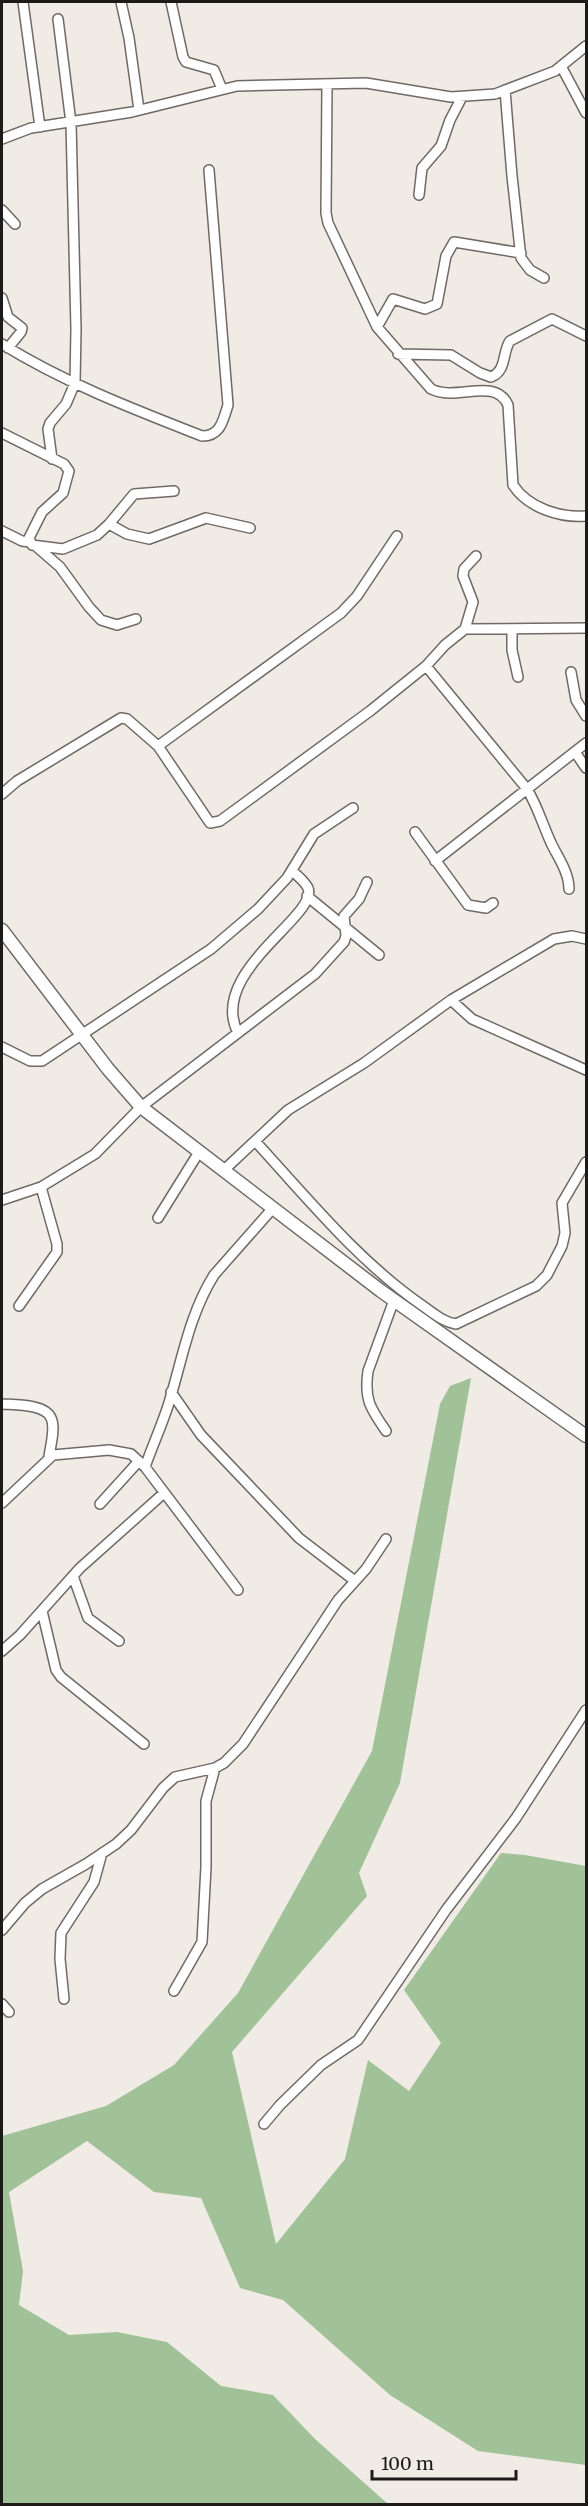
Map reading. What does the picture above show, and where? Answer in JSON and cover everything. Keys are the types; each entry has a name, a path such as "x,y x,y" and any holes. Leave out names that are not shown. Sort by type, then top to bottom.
{"main road":[{"path":"2,930 108,1069 141,1107 394,1300 586,1436"}],"street":[{"path":"23,2 40,127"},
{"path":"121,2 129,38 139,110"},
{"path":"171,2 183,57 190,65 214,70 222,89"},
{"path":"52,459 48,429 50,423 66,404 75,384 76,329 71,123 58,19"},
{"path":"2,139 40,127 139,110 237,86 366,83 462,97 495,94 537,79 561,66 586,46"},
{"path":"561,66 586,113"},
{"path":"327,84 328,223 377,327 424,384 438,393 497,391 504,396 508,405 513,485 518,493 540,508 575,516 586,516"},
{"path":"505,90 521,253 525,264 544,278"},
{"path":"418,195 422,168 441,146 450,120 462,97"},
{"path":"2,298 9,317 22,328 21,333 5,346 52,375 129,408 202,436 211,436 218,431 228,405 209,170"},
{"path":"2,210 15,224"},
{"path":"377,327 393,299 425,309 437,304 447,250 454,242 521,253"},
{"path":"398,354 451,355 491,377 500,370 510,341 546,321 556,320 586,336"},
{"path":"2,433 68,468 70,476 63,493 42,512 29,538 33,544 60,567 101,620 117,625 136,619"},
{"path":"2,531 33,544 67,548 97,535 134,494 174,491"},
{"path":"109,524 127,534 149,539 206,518 250,528"},
{"path":"158,746 341,613 357,596 397,536"},
{"path":"2,794 17,781 121,718 127,719 158,746 205,818 215,824 370,711 426,666 444,645 465,629 473,602 464,576 464,569 476,556"},
{"path":"465,629 586,628"},
{"path":"512,630 512,650 518,678"},
{"path":"426,666 527,789 568,876 570,889"},
{"path":"571,672 576,700 586,716"},
{"path":"435,861 586,743"},
{"path":"575,752 586,768"},
{"path":"2,1047 35,1062 42,1061 211,949 265,902 292,871 314,834 353,808"},
{"path":"415,832 468,905 486,908 493,903"},
{"path":"238,1033 232,1022 231,1012 236,992 266,945 299,914 307,896 307,886 292,871"},
{"path":"2,1200 40,1186 95,1154 141,1107 315,974 344,942 346,936 343,927 344,916 359,899 367,882"},
{"path":"307,896 379,955"},
{"path":"224,1170 288,1110 364,1063 451,1000 554,939 572,936 586,939"},
{"path":"451,1000 472,1019 586,1070"},
{"path":"255,1141 335,1228 395,1286 444,1321 456,1324 543,1281 565,1239 562,1203 586,1162"},
{"path":"158,1218 199,1152"},
{"path":"19,1306 57,1252 57,1244 40,1186"},
{"path":"100,1504 142,1464 171,1392 188,1331 207,1286 273,1208"},
{"path":"386,1431 369,1407 366,1382 394,1300"},
{"path":"171,1392 201,1436 299,1538 355,1581"},
{"path":"2,1404 37,1408 51,1418 49,1457"},
{"path":"2,1503 49,1457 103,1449 126,1452 142,1464 238,1590"},
{"path":"2,1651 20,1635 73,1575 164,1493"},
{"path":"2,1930 25,1903 42,1889 102,1853 131,1830 163,1788 176,1777 214,1768 224,1763 243,1744 338,1600 386,1539"},
{"path":"73,1575 88,1618 119,1641"},
{"path":"42,1611 56,1670 61,1677 144,1744"},
{"path":"264,2124 279,2105 321,2065 358,2040 446,1911 516,1818 586,1710"},
{"path":"174,1991 198,1953 205,1930 206,1801 214,1768"},
{"path":"64,1999 60,1959 61,1934 94,1881 102,1853"},
{"path":"2,2004 9,2012"}],"green space":[{"path":"471,1378 400,1783 359,1873 367,1896 232,2052 276,2244 345,2159 368,2060 409,2091 441,2043 404,1990 501,1853 586,1866 586,2465 478,2451 390,2395 283,2300 240,2288 201,2198 154,2192 87,2141 9,2192 23,2271 19,2305 69,2335 117,2332 167,2342 221,2386 273,2395 315,2439 388,2504 2,2504 2,2136 106,2106 174,2065 238,1993 372,1751 440,1404 450,1386"}]}
